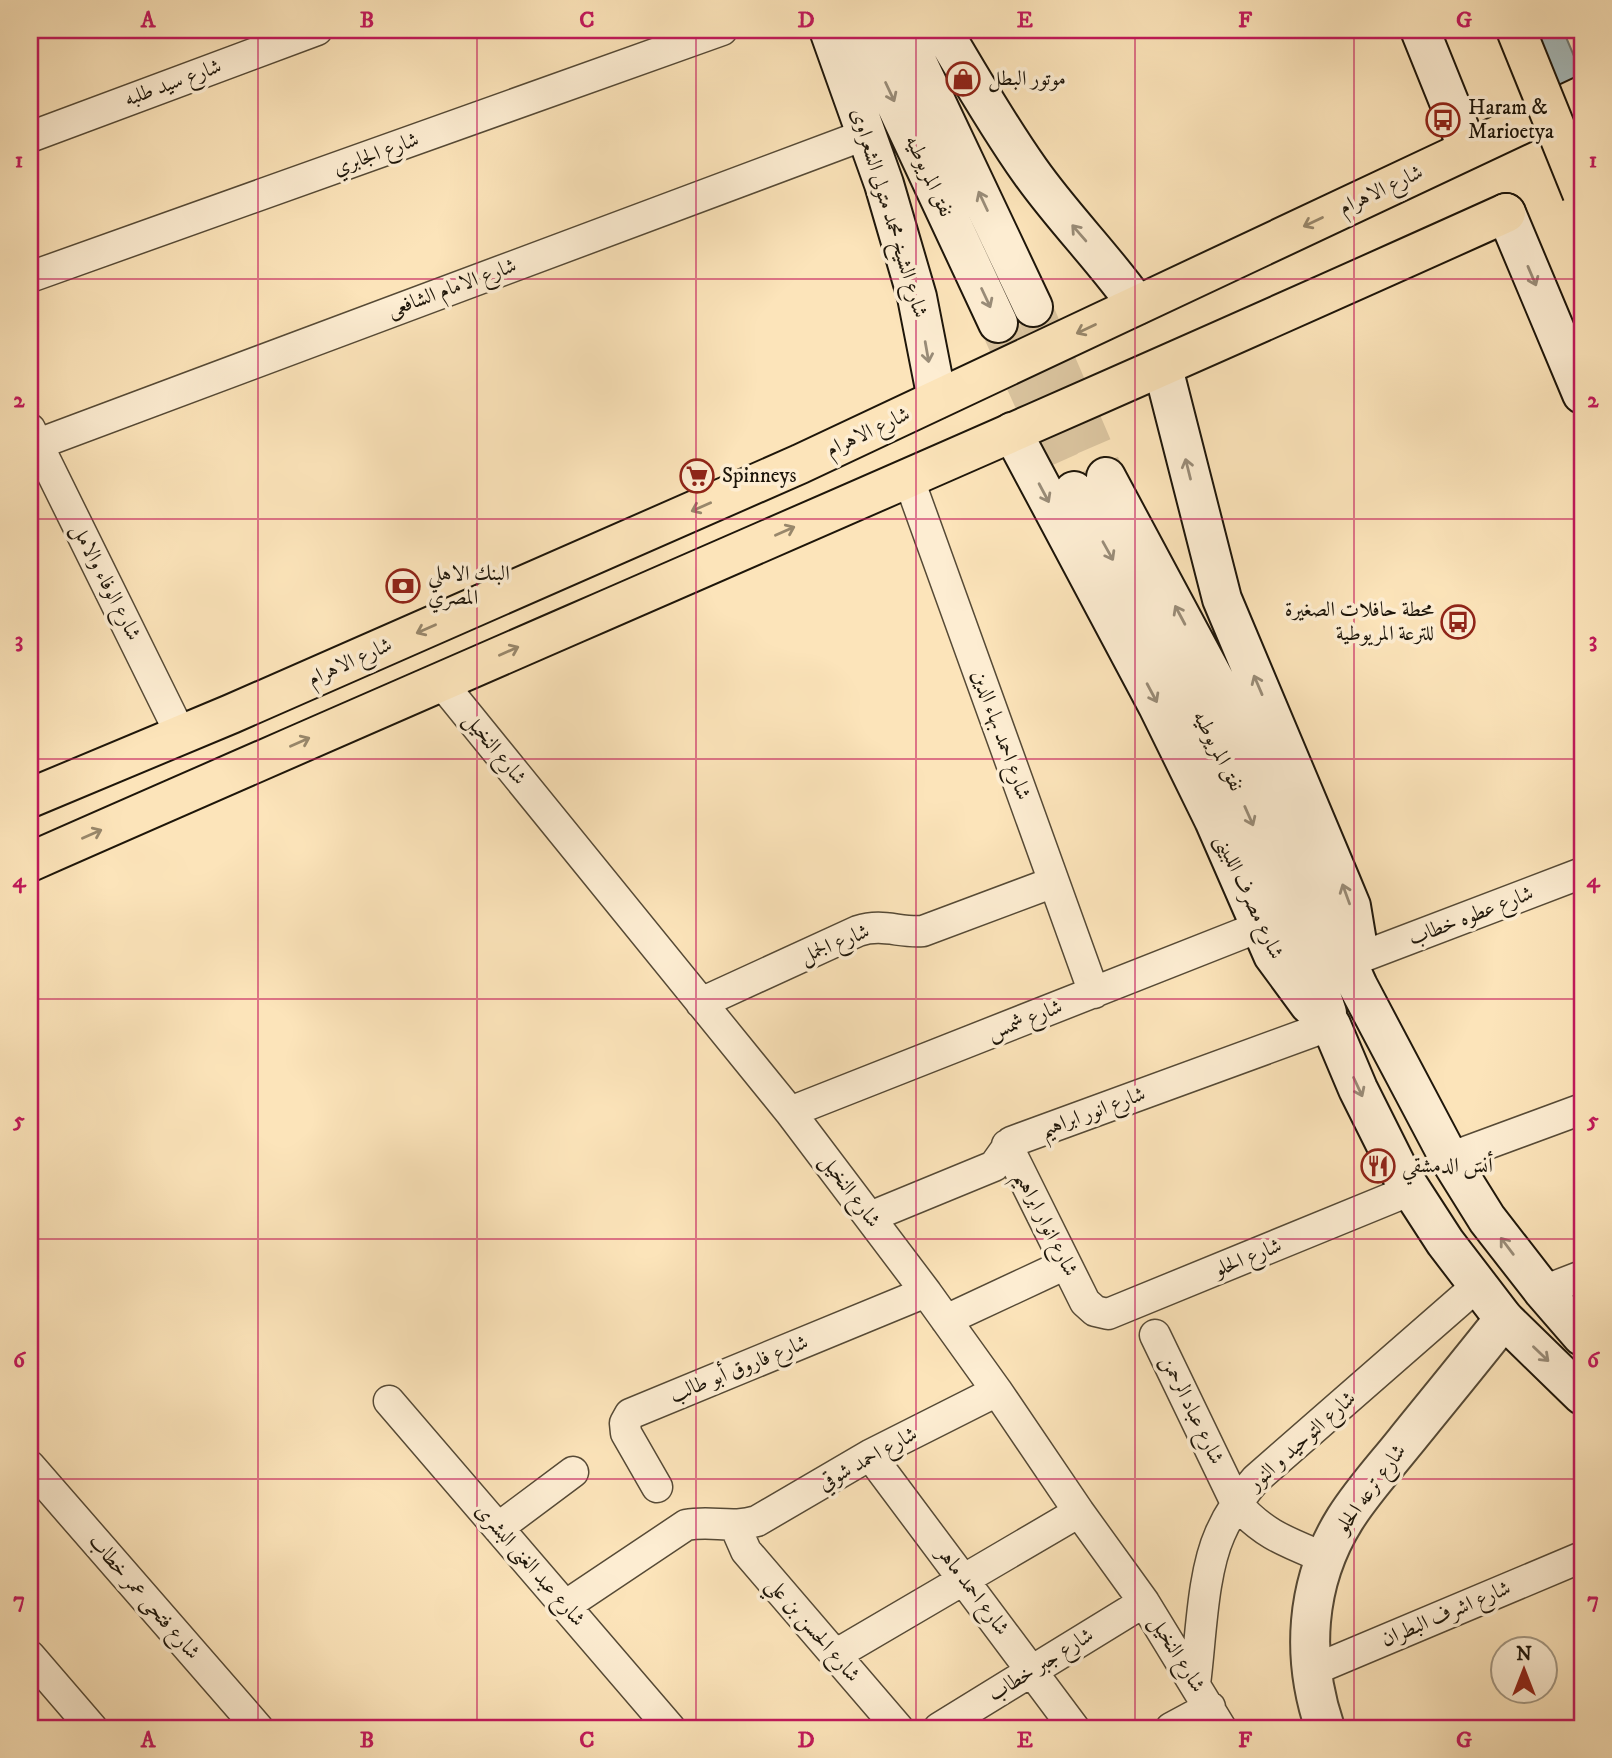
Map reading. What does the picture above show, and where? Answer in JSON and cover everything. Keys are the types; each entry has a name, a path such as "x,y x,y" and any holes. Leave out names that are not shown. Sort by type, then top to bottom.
{"main road":[{"name":"شارع الشيخ محمد متولى الشعراوى","path":"829,30 884,184 917,297 937,399"},
{"name":"نفق المريوطيه","path":"861,30 998,323"},
{"name":"نفق المريوطيه","path":"902,30 1033,307"},
{"path":"942,30 1030,172 1073,226 1110,266 1137,305"},
{"path":"1420,30 1468,149"},
{"path":"1516,30 1582,193"},
{"name":"شارع الاهرام","path":"30,798 181,735 800,464 1582,96"},
{"path":"30,862 1163,368 1506,213 1582,394"},
{"path":"1163,368 1222,599 1342,882 1350,906 1358,972 1449,1158 1487,1219 1543,1292 1582,1336"},
{"name":"شارع مصرف اللبينى","path":"1012,432 1158,706 1214,820 1273,955 1309,1004 1331,1025 1358,1089 1411,1190 1504,1319 1582,1395"},
{"name":"نفق المريوطيه","path":"1331,1025 1305,947 1221,751 1090,484 1247,740 1358,972"},
{"name":"شارع ترعه الحلو","path":"1325,1728 1317,1705 1311,1671 1311,1614 1325,1558 1334,1538 1357,1502 1504,1319"}],"street":[{"name":"شارع سيد طلبه","path":"30,137 317,30"},
{"name":"شارع الجابري","path":"30,277 722,30"},
{"name":"شارع الامام الشافعى","path":"33,440 867,134"},
{"name":"شارع الوفاء والامل","path":"33,440 181,735"},
{"name":"شارع احمد بهاء الدين","path":"908,477 1094,993"},
{"name":"شارع النخيل","path":"440,681 790,1112 870,1217 997,1391 1144,1602 1209,1706"},
{"name":"شارع عطوه خطاب","path":"1358,972 1582,873"},
{"name":"شارع الجمل","path":"701,1003 871,927 923,931 1054,882"},
{"name":"شارع شمس","path":"790,1112 1259,927"},
{"name":"شارع انور ابراهيم","path":"870,1217 994,1166 1007,1145 1029,1135 1331,1025"},
{"path":"1449,1158 1582,1109"},
{"name":"شارع انوار ابراهيم","path":"1007,1145 1085,1302"},
{"name":"شارع الحلو","path":"1085,1302 1095,1311 1108,1314 1121,1310 1411,1190"},
{"path":"946,1321 1066,1264"},
{"path":"1543,1292 1582,1276"},
{"name":"شارع التوحيد و النور","path":"1209,1706 1209,1572 1219,1536 1236,1503 1271,1466 1478,1284"},
{"name":"شارع فاروق أبو طالب","path":"657,1488 626,1433 625,1423 630,1414 926,1292"},
{"name":"شارع عباد الرحمن","path":"1155,1335 1236,1503 1250,1520 1269,1534 1325,1558"},
{"name":"شارع احمد شوقي","path":"738,1526 766,1517 870,1455 997,1391"},
{"name":"شارع عبد الغنى البشرى","path":"389,1401 670,1728"},
{"name":"شارع احمد ماهر","path":"870,1455 1074,1728"},
{"name":"شارع فتحى عمر خطاب","path":"30,1466 258,1728"},
{"path":"498,1528 573,1472"},
{"path":"835,1655 1079,1512"},
{"path":"565,1606 686,1525 704,1522 738,1526"},
{"name":"شارع الحسن بن علي","path":"738,1526 746,1551 898,1728"},
{"name":"شارع اشرف البطران","path":"1311,1671 1582,1557"},
{"name":"شارع جبر خطاب","path":"939,1728 1144,1602"},
{"path":"30,1656 92,1728"},
{"path":"1171,1728 1209,1706"}],"shaded area":[{"path":"1499,30 1563,30 1582,75 1582,224"}],"tunnel":[{"path":"1033,307 1106,477"},
{"path":"998,323 1074,491"}],"place":[{"name":"موتور البطل","path":"963,79"},
{"name":"Haram & Marioetya","path":"1443,120"},
{"name":"Spinneys","path":"697,476"},
{"name":"البنك الاهلي المصري","path":"403,586"},
{"name":"محطة حافلات الصغيرة للترعة المريوطية","path":"1458,622"},
{"name":"أنس الدمشقي","path":"1378,1166"}]}
